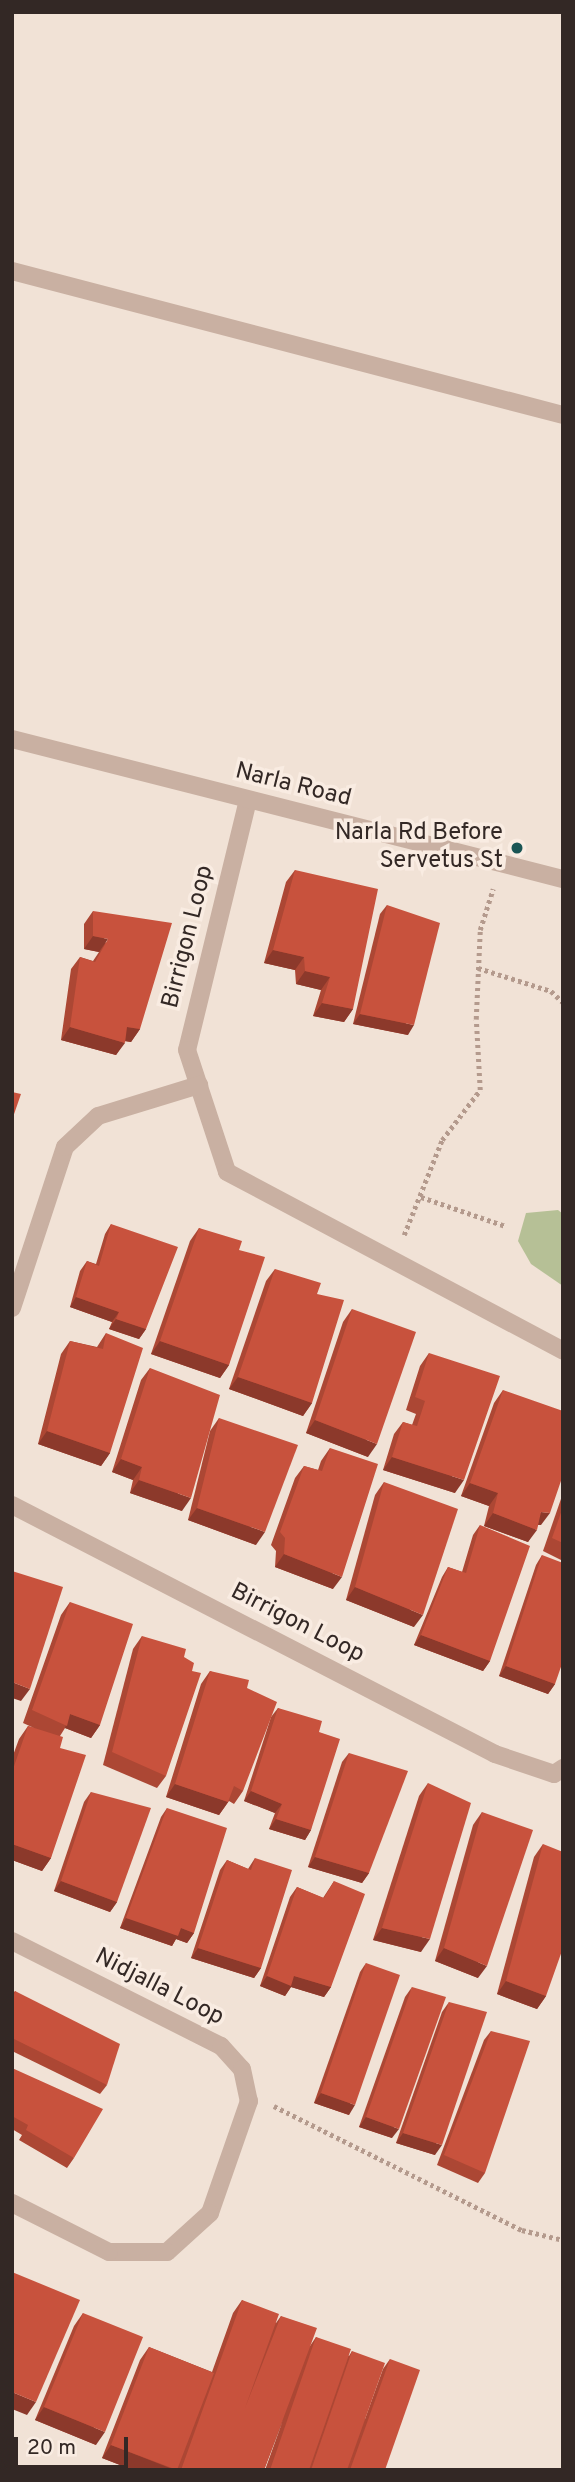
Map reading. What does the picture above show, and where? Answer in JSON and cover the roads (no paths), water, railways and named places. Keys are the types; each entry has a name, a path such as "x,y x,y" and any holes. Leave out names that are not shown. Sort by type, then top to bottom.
{"street":[{"path":"12,271 563,415"},
{"name":"Narla Road","path":"12,739 563,879"},
{"name":"Birrigon Loop","path":"248,800 187,1050 227,1172 563,1351"},
{"path":"12,1308 65,1147 98,1116 199,1085"},
{"name":"Birrigon Loop","path":"12,1505 495,1754 554,1773 563,1768"},
{"name":"Nidjalla Loop","path":"12,1941 221,2046 242,2069 249,2101 210,2213 167,2252 109,2252 12,2203"}],"place":[{"name":"Narla Rd Before Servetus St","path":"517,848"}]}
